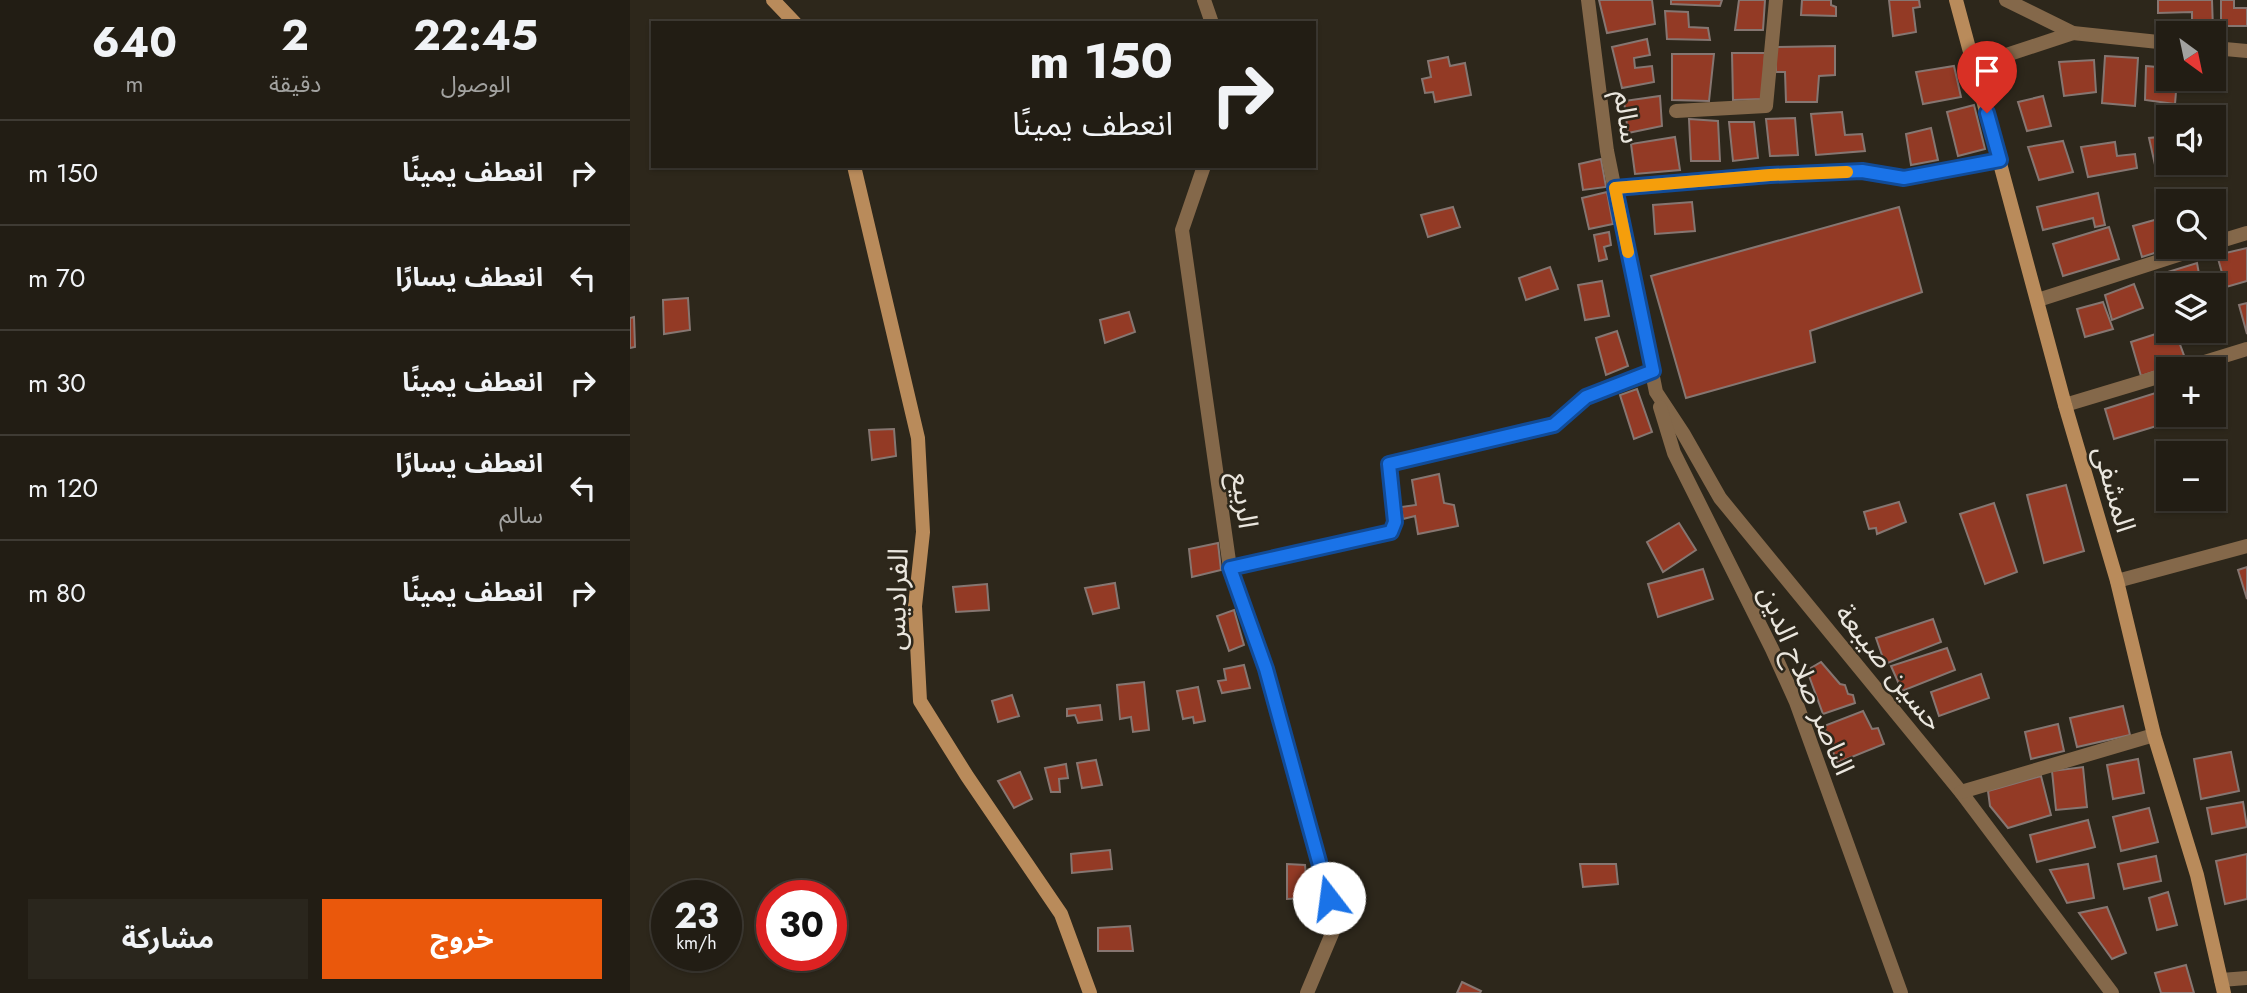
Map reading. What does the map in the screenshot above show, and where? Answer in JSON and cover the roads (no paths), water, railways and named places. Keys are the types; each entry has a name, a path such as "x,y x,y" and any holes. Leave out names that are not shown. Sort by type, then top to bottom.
{"street":[{"path":"773,0 792,21"},
{"path":"1204,0 1211,21"},
{"name":"سالم","path":"1588,0 1607,151 1652,367"},
{"path":"1676,111 1766,106 1776,0"},
{"name":"المشفى","path":"1956,0 2065,405 2117,581 2154,735 2197,875 2223,987"},
{"path":"2006,0 2073,33 2156,42"},
{"path":"1973,65 2073,33"},
{"path":"2226,49 2247,51"},
{"path":"1615,188 1770,175 1862,171 1904,178 2000,160"},
{"name":"الفراديس","path":"853,168 918,438 923,532 915,606 920,701 967,776 1061,914 1090,993"},
{"name":"الربيع","path":"1203,168 1182,230 1230,568 1266,669 1336,923 1307,993"},
{"path":"2226,239 2247,233"},
{"path":"2038,300 2166,259"},
{"path":"2221,357 2247,349"},
{"path":"1230,568 1391,532 1395,522 1389,464 1554,425 1586,397 1652,367"},
{"name":"حسين صيبعة","path":"1652,367 1656,392 1720,498 1961,792 2112,993"},
{"path":"2065,405 2156,378"},
{"name":"الناصر صلاح الدين","path":"1656,392 1674,453 1796,702 1901,993"},
{"path":"2117,581 2247,546"},
{"path":"1961,792 2154,735"},
{"path":"2223,987 2247,978"}]}
